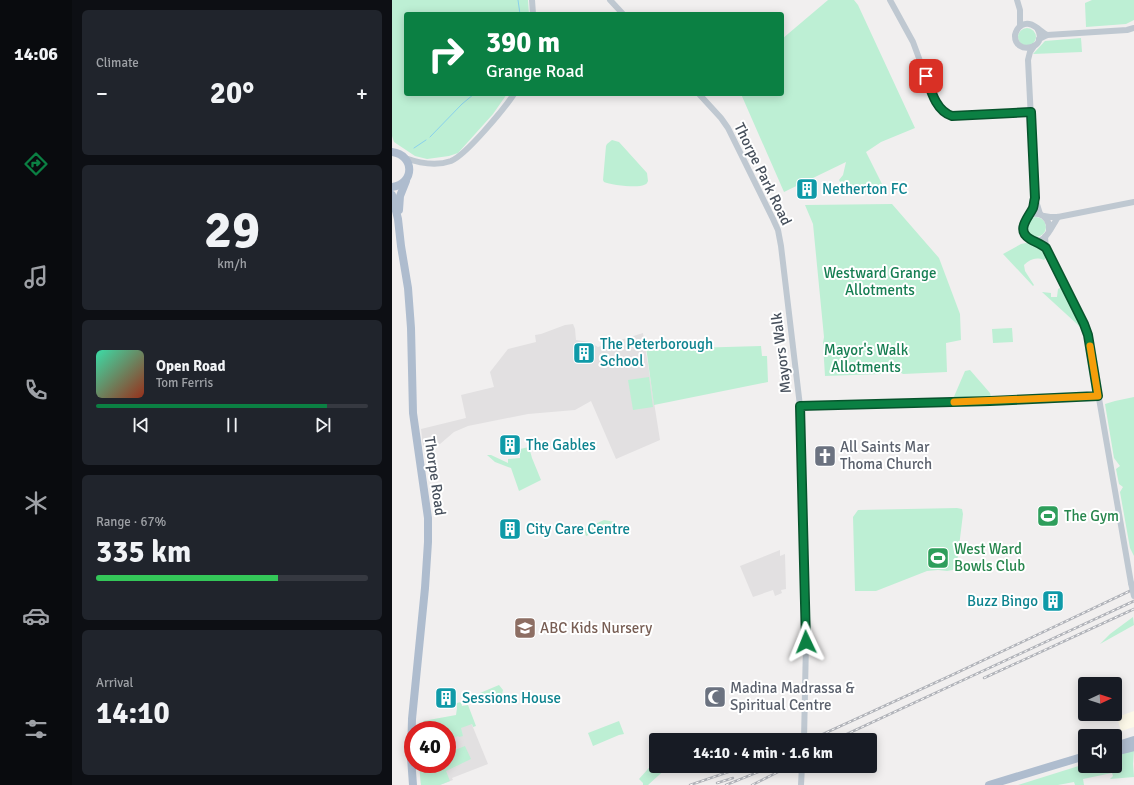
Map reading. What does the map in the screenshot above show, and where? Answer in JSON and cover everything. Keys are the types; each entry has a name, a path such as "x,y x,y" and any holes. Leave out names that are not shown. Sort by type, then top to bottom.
{"main road":[{"path":"394,150 405,158 409,166 409,171"},
{"name":"Thorpe Road","path":"398,219 400,196 409,171"},
{"path":"392,187 402,184 406,180"},
{"name":"Thorpe Road","path":"392,195 398,219 410,308 412,392 415,434 426,501 428,523 425,588 412,719 413,785"},
{"path":"1122,744 1134,740"},
{"path":"1122,750 1134,747"},
{"path":"989,785 1078,758"},
{"path":"1008,785 1078,763"}],"street":[{"path":"532,0 533,12"},
{"path":"610,0 622,12"},
{"path":"890,0 914,42 930,88 940,108 944,112 952,116 1031,112"},
{"path":"1017,0 1025,20 1047,35"},
{"path":"1020,10 1020,26 1015,36 1018,43 1023,48 1028,60"},
{"path":"1020,26 1030,24"},
{"path":"1037,28 1040,35 1039,39"},
{"path":"1046,248 1028,237 1023,231 1023,223 1033,208 1035,198 1028,60 1030,52 1039,39 1047,35 1127,30 1134,28"},
{"path":"1127,30 1134,32"},
{"path":"1023,48 1034,46"},
{"path":"405,158 423,163 447,162 460,156 497,117 513,96"},
{"name":"Thorpe Park Road","path":"701,96 721,118 731,134 778,230 782,251"},
{"path":"409,171 423,163"},
{"path":"1035,198 1042,215 1048,222 1049,230"},
{"path":"1028,216 1036,214 1058,217 1134,202"},
{"path":"1035,240 1045,237 1058,217"},
{"path":"1045,237 1046,248 1084,324 1089,342 1134,596"},
{"name":"Mayors Walk","path":"782,251 800,406 806,649 804,733"},
{"path":"800,406 990,401 1098,396"},
{"path":"801,785 802,773"}],"shaded area":[{"name":"The Peterborough School","path":"573,324 576,340 589,342 598,347 643,333 660,440 616,459 591,401 575,410 528,414 468,426 454,432 440,444 423,446 421,429 466,418 461,395 494,387 490,372 508,349 536,342 535,335 565,325"},
{"path":"780,550 780,556 785,554 786,589 781,590 782,593 775,596 773,590 753,597 740,566"},
{"path":"1134,711 1134,727 1122,731 1118,721 1122,721 1122,715"},
{"path":"470,720 488,764 452,778 453,780 440,785 421,785 420,773 456,773 456,726"}],"green space":[{"path":"392,0 528,0 529,12 404,12 404,96 506,96 493,114 458,153 449,156 427,159 415,156 394,142 392,136"},
{"path":"828,0 854,0 858,5 915,128 881,142 866,152 885,190 847,194 839,180 843,175 846,162 784,192 742,96 784,96 784,37"},
{"path":"1092,0 1134,0 1134,20 1126,24 1086,27 1085,3"},
{"path":"1027,28 1031,29 1035,33 1035,41 1031,45 1027,46 1023,45 1019,41 1018,37 1019,33 1023,29"},
{"path":"1081,38 1082,52 1033,54 1045,41"},
{"path":"612,140 619,142 647,173 648,181 646,184 641,186 630,186 604,182 606,146"},
{"name":"Westward Grange Allotments","path":"892,204 939,258 960,314 961,340 946,343 947,372 903,374 890,366 882,374 825,376 824,337 813,224 805,205"},
{"path":"1036,217 1043,220 1046,227 1043,234 1036,237 1029,234 1026,227 1029,220"},
{"path":"1026,243 1042,250 1046,258 1044,260 1033,259 1024,265 1025,271 1034,285 1033,286 1003,254 1021,244"},
{"path":"1062,287 1086,334 1042,292 1051,293 1051,297 1057,297 1058,289"},
{"path":"1012,328 1013,342 993,343 992,329"},
{"path":"761,346 762,356 767,356 768,382 654,405 646,347 656,349"},
{"path":"970,370 990,393 991,397 953,399 965,371"},
{"path":"649,377 653,407 633,410 628,380"},
{"path":"1134,397 1134,556 1130,548 1120,492 1123,487 1119,484 1116,469 1120,466 1114,458 1105,404"},
{"path":"529,447 541,480 519,491 511,468 495,462 487,455 491,455 508,463 508,459 520,458 520,449"},
{"path":"962,509 963,514 957,563 953,570 927,571 876,591 855,591 853,517 858,510"},
{"path":"604,520 615,522 613,525 586,536 584,529"},
{"path":"1133,617 1134,625 1100,644 1110,634"},
{"path":"499,685 503,690 502,694 484,700 483,702 481,701 479,695 480,693"},
{"path":"461,702 462,706 468,705 476,726 473,727 472,724 461,728 463,736 456,737 456,721 423,721 456,715 457,703"},
{"path":"619,721 624,734 593,746 588,733"},
{"path":"465,746 471,759 456,766 456,750"},
{"path":"1134,750 1134,777 1110,779 1113,776 1112,773 1122,773 1122,753"},
{"path":"1078,766 1078,773 1112,773 1083,779 1084,785 1075,785 1074,782 1058,785 1018,785"},
{"path":"649,768 649,773 661,773 648,785 643,785 639,779"},
{"path":"420,773 447,773 450,781 440,785 421,785"}],"waterway":[{"path":"518,0 520,12"},
{"path":"430,137 472,96"},
{"path":"414,148 426,140"}],"railway":[{"path":"825,733 1134,589"},
{"path":"849,733 1134,601"},
{"path":"984,678 1134,609"},
{"path":"690,785 725,773"},
{"path":"726,785 756,773"},
{"path":"752,785 776,773"},
{"path":"717,783 733,778"}],"slow traffic":[{"path":"954,402 1098,396 1090,346"}],"place":[{"name":"Netherton FC","path":"807,189"},
{"name":"The Peterborough School","path":"584,353"},
{"name":"The Gables","path":"510,445"},
{"name":"All Saints Mar Thoma Church","path":"825,456"},
{"name":"The Gym","path":"1048,516"},
{"name":"City Care Centre","path":"510,529"},
{"name":"West Ward Bowls Club","path":"938,558"},
{"name":"Buzz Bingo","path":"1053,601"},
{"name":"ABC Kids Nursery","path":"525,628"},
{"name":"Madina Madrassa & Spiritual Centre","path":"715,697"},
{"name":"Sessions House","path":"446,698"}],"route":[{"path":"806,642 800,406 990,401 1098,396 1088,335 1084,324 1046,248 1035,240 1030,239 1023,231 1023,223 1033,208 1035,198 1031,112 948,115 941,110 926,76"}],"park label":[{"name":"Mayor's Walk Allotments","path":"866,358"}]}
